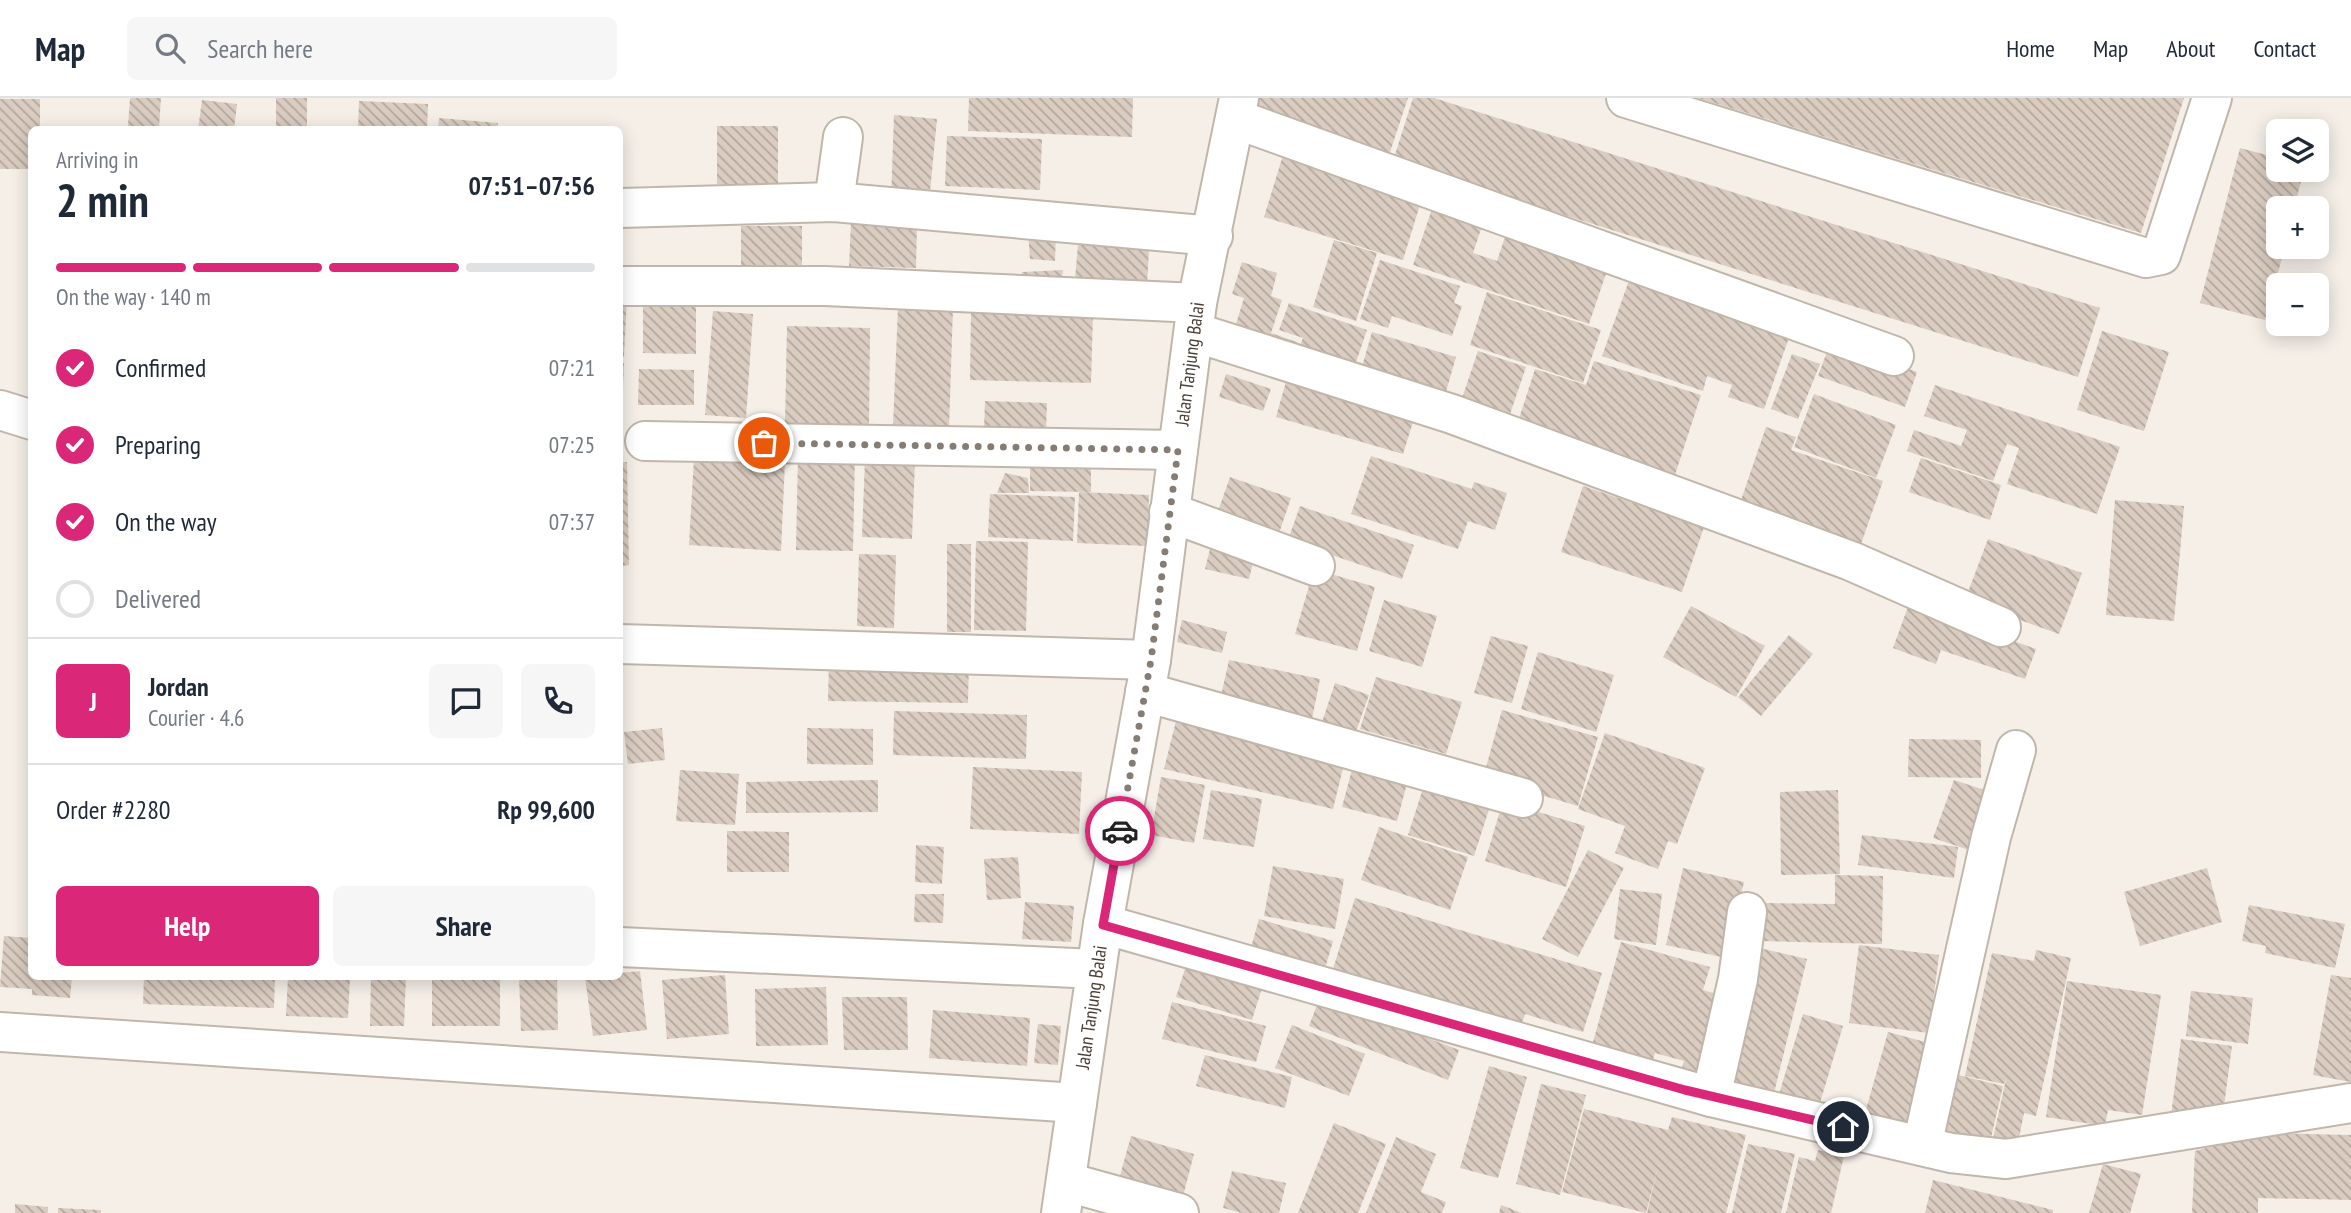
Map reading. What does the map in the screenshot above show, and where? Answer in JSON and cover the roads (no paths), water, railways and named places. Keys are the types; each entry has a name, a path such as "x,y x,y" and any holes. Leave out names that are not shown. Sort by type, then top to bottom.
{"street":[{"path":"1626,98 2146,258 2161,255 2212,98"},
{"path":"1237,109 1894,356"},
{"name":"Jalan Tanjung Balai","path":"1064,1198 1103,925 1148,676 1196,318 1237,109"},
{"path":"834,202 843,137"},
{"path":"623,208 834,202 1213,236"},
{"path":"623,286 825,286 1196,318 1851,561 2001,627"},
{"path":"0,410 28,419"},
{"path":"645,442 1178,450"},
{"path":"1169,512 1315,566"},
{"path":"623,644 1148,676 1523,798"},
{"path":"1922,1146 1991,837 2016,750"},
{"path":"1711,1097 1738,979 1747,912"},
{"path":"1103,925 1711,1097 1951,1153 2006,1159 2351,1103"},
{"path":"623,947 1096,969"},
{"path":"0,1032 1077,1103"},
{"path":"1064,1198 1179,1213"}]}
